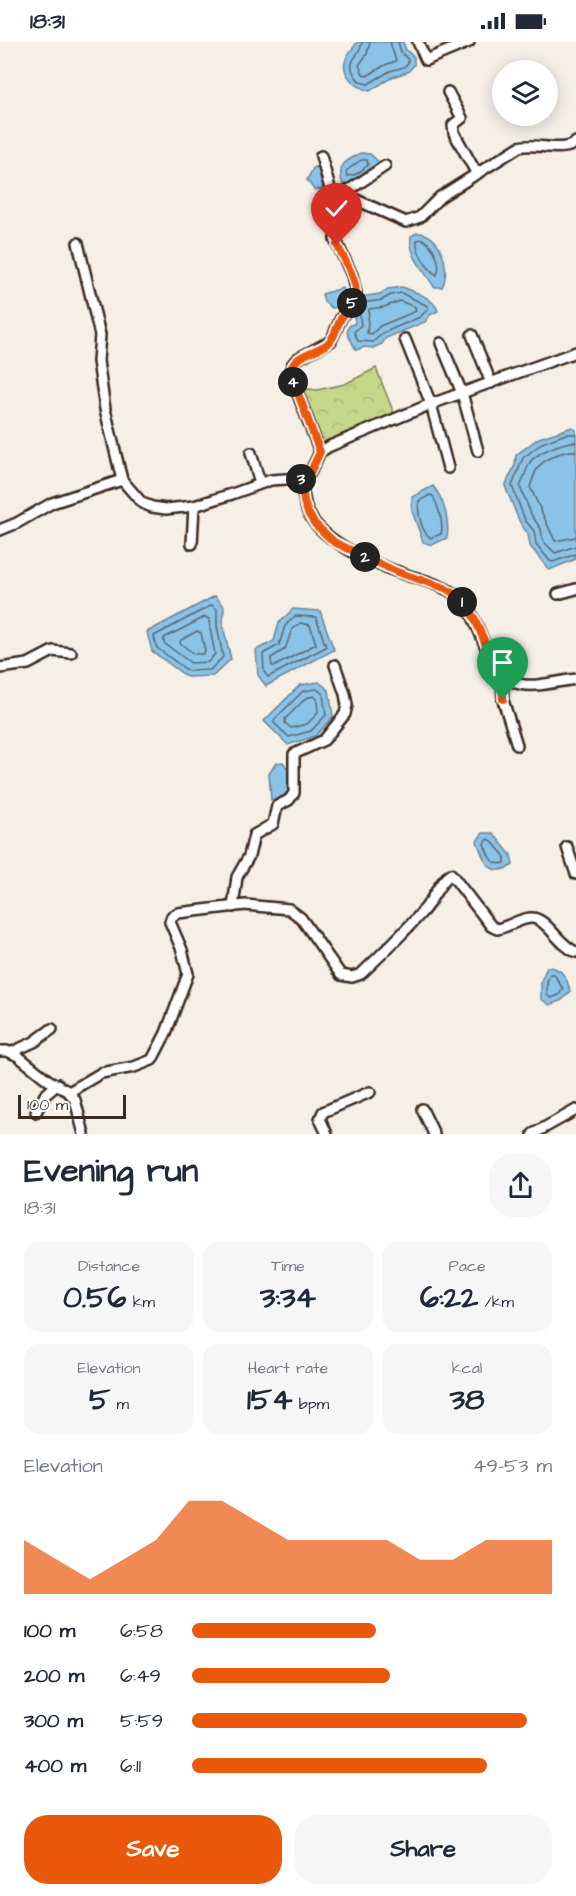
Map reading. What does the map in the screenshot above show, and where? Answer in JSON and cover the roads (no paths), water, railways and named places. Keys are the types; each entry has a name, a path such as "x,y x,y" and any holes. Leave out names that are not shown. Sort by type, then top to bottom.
{"street":[{"path":"418,42 426,60 469,42"},
{"path":"448,92 462,118 453,125 454,133 477,174"},
{"path":"343,194 406,222 420,217 440,198 526,145 563,148 572,146 576,142"},
{"path":"320,452 290,372 297,359 331,341 356,293 352,275 335,239 339,221 321,156"},
{"path":"333,197 343,194 385,166"},
{"path":"78,243 100,335 98,361 105,409 122,480 142,503 152,507 194,506 271,480 301,478 310,473 320,452 330,446 431,404 576,352"},
{"path":"472,335 491,383"},
{"path":"405,339 431,404 448,468"},
{"path":"441,343 462,393 478,451"},
{"path":"251,453 260,483"},
{"path":"301,478 308,513 315,524 334,542 397,572 445,588 456,595 474,617 492,659 502,675 523,685 576,679"},
{"path":"0,530 17,524 52,503 122,480"},
{"path":"192,544 194,506"},
{"path":"558,594 576,589"},
{"path":"0,668 28,664 52,651 71,653"},
{"path":"232,906 237,877 249,856 254,835 273,824 277,806 289,800 294,793 294,754 324,740 345,714 347,705 345,694 335,665"},
{"path":"502,675 503,699 517,745"},
{"path":"567,847 576,874"},
{"path":"69,1092 101,1073 134,1067 152,1060 166,1033 188,974 187,964 172,928 171,919 178,913 245,905 289,909 301,918 340,975 352,977 361,974 410,926 424,910 444,879 451,874 491,926 497,929 530,918 537,919 543,922 560,942 576,952"},
{"path":"0,1051 12,1052 34,1042 52,1029"},
{"path":"12,1052 48,1080 69,1092 75,1100 83,1132 72,1134"},
{"path":"36,1112 45,1095 58,1084"},
{"path":"327,1134 320,1119 323,1112 369,1092"},
{"path":"422,1109 434,1134"},
{"path":"539,1133 576,1110"}],"water":[{"path":"357,42 403,42 406,50 414,57 414,65 408,72 392,77 370,91 365,89 350,80 344,65"},
{"path":"361,153 370,154 379,162 362,178 343,185 341,168 343,164"},
{"path":"319,166 323,189 314,190 307,180 313,168"},
{"path":"417,233 432,238 442,252 446,271 442,287 434,287 418,263 411,243 411,236"},
{"path":"402,287 428,299 438,311 430,315 425,322 386,338 382,344 373,348 365,347 356,350 347,333 349,326 355,323 353,310 360,297"},
{"path":"342,288 347,294 348,302 345,307 332,308 324,302 322,294"},
{"path":"572,427 576,430 576,559 549,570 530,546 528,534 520,523 505,486 515,465 516,455 539,438"},
{"path":"433,486 443,504 448,532 447,538 432,545 423,542 412,511 412,497"},
{"path":"215,596 224,606 223,626 231,659 213,676 187,677 152,651 147,632"},
{"path":"293,609 320,611 334,650 266,686 258,675 256,650 274,641 279,623"},
{"path":"319,682 329,690 333,717 315,736 288,745 264,721 300,685"},
{"path":"283,762 291,774 290,800 271,800 269,774 276,763"},
{"path":"483,833 493,833 511,855 513,865 499,870 493,869 485,862 477,841"},
{"path":"547,967 552,967 563,974 570,992 562,1000 550,1005 541,999 541,981"}]}
